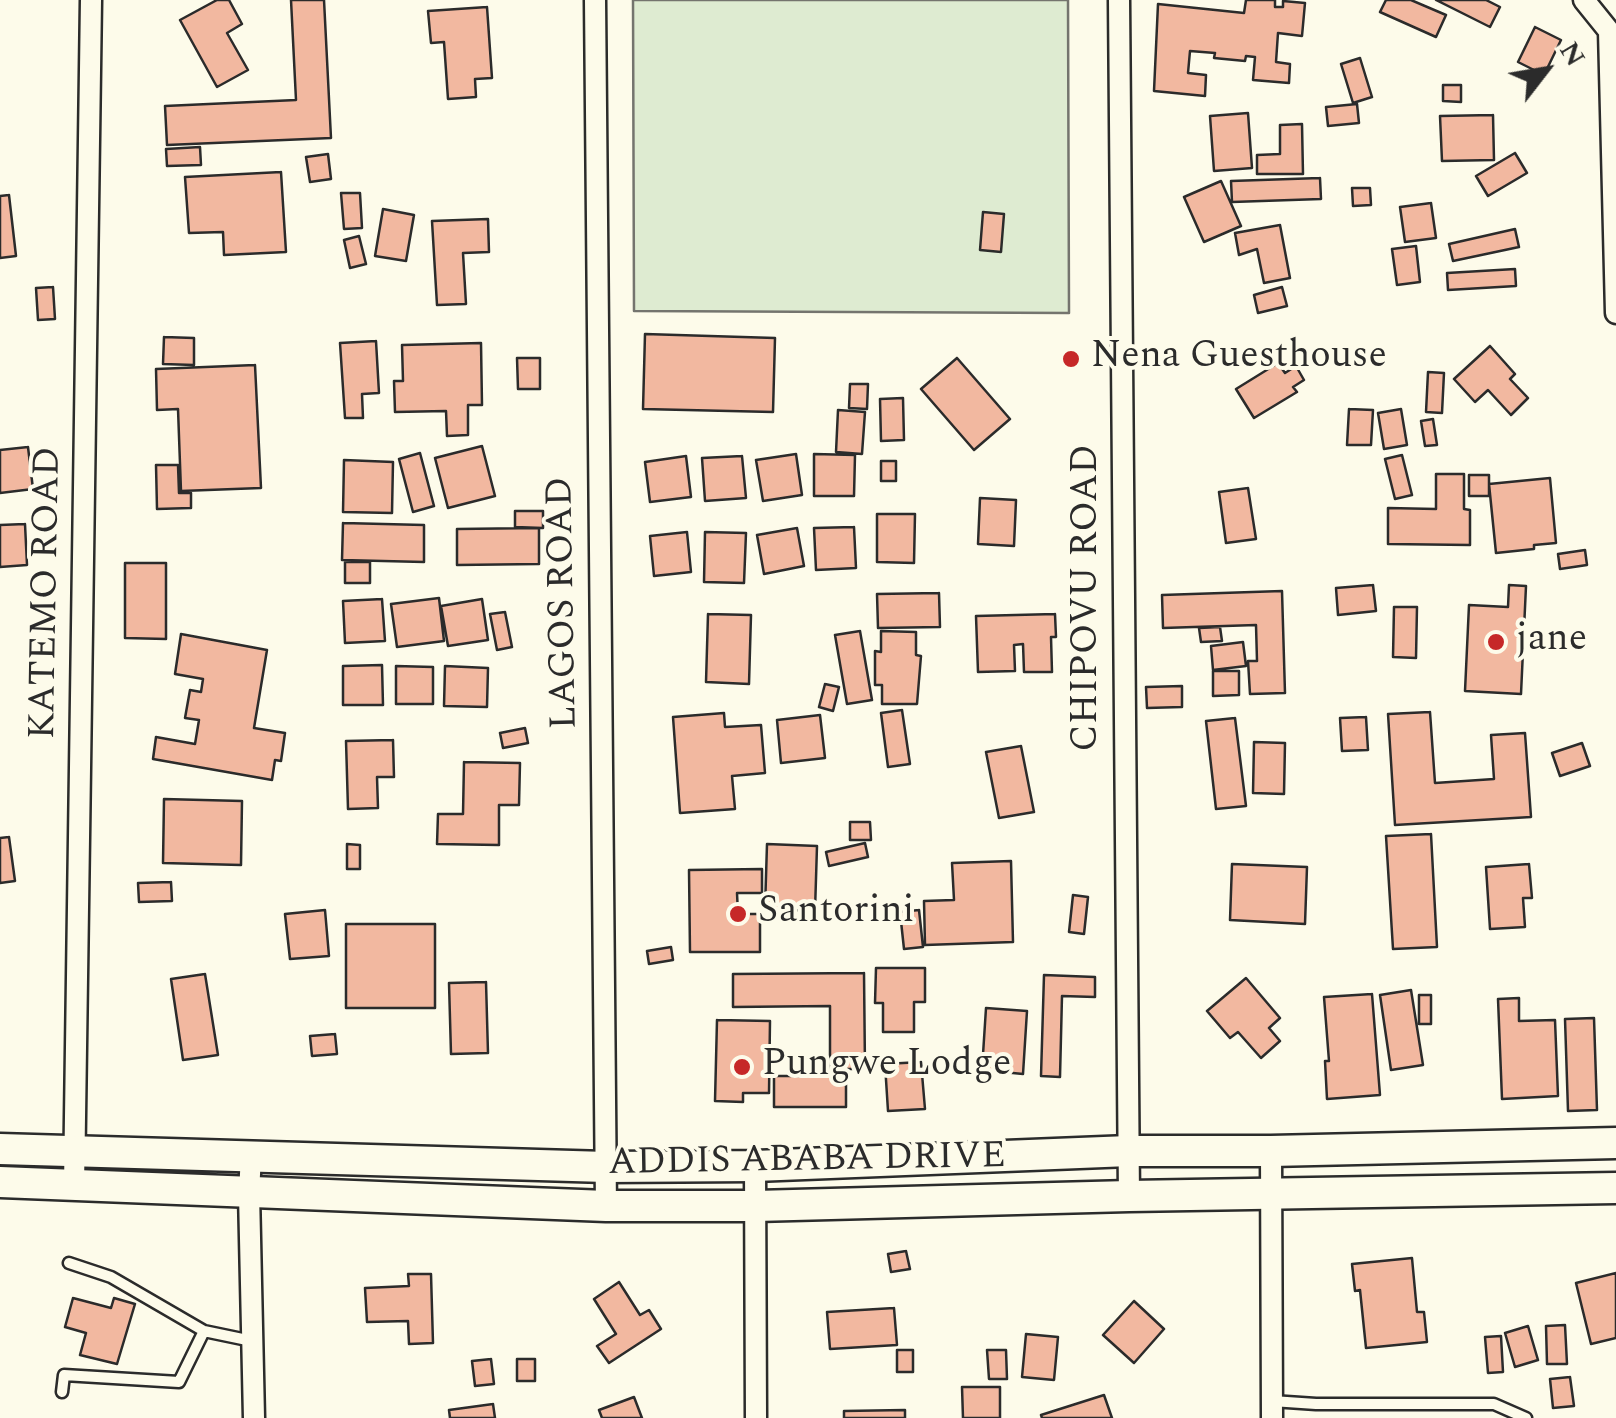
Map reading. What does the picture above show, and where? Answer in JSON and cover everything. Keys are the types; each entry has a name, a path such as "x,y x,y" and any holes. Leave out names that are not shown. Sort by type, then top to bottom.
{"main road":[{"name":"ADDIS ABABA DRIVE","path":"0,1148 606,1167 756,1166 1129,1151 1616,1143"},
{"name":"ADDIS ABABA DRIVE","path":"0,1182 606,1206 1616,1188"}],"street":[{"name":"KATEMO ROAD","path":"74,1186 91,0"},
{"name":"LAGOS ROAD","path":"595,0 606,1206"},
{"name":"CHIPOVU ROAD","path":"1119,0 1129,1196"},
{"path":"1584,0 1612,31 1616,313"},
{"path":"1271,1151 1272,1410"},
{"path":"251,1155 254,1418"},
{"path":"756,1166 756,1418"}],"lane":[{"path":"68,1263 112,1277 204,1331 252,1341"},
{"path":"62,1392 64,1375 178,1382 204,1331"},
{"path":"1272,1410 1316,1404 1494,1404 1526,1418"}],"green space":[{"path":"633,0 1068,0 1069,313 634,311"}],"building":[{"path":"217,0 229,0 242,24 227,33 248,70 217,87 180,20"},
{"path":"291,0 324,0 331,138 167,145 165,106 296,100"},
{"path":"1246,0 1275,0 1275,7 1283,7 1283,1 1305,3 1302,36 1278,33 1276,62 1290,64 1289,83 1253,80 1255,57 1246,56 1245,61 1190,51 1188,73 1206,75 1205,96 1154,91 1158,4 1244,13"},
{"path":"1386,0 1411,0 1446,15 1436,37 1380,12"},
{"path":"1436,0 1486,0 1500,7 1490,27"},
{"path":"487,7 492,78 475,79 476,97 448,99 444,42 431,43 428,11"},
{"path":"1535,27 1561,40 1544,75 1518,62"},
{"path":"1360,58 1372,97 1353,103 1341,64"},
{"path":"1443,85 1461,85 1461,102 1443,101"},
{"path":"1357,104 1359,123 1328,126 1326,107"},
{"path":"1248,113 1252,168 1214,171 1210,116"},
{"path":"1493,115 1494,160 1442,161 1440,116"},
{"path":"1302,124 1303,174 1257,174 1257,155 1280,154 1280,125"},
{"path":"200,147 201,165 167,166 166,149"},
{"path":"1515,153 1527,173 1488,196 1476,176"},
{"path":"328,154 331,179 310,182 306,157"},
{"path":"281,172 286,252 224,255 223,232 189,233 185,177"},
{"path":"1320,178 1321,199 1232,202 1231,181"},
{"path":"1221,181 1241,226 1204,242 1184,197"},
{"path":"1352,188 1370,188 1371,205 1353,206"},
{"path":"341,193 360,193 362,228 344,229"},
{"path":"9,195 16,256 0,258 0,196"},
{"path":"1431,203 1436,238 1405,242 1400,207"},
{"path":"383,209 414,215 406,261 375,256"},
{"path":"983,212 1004,214 1001,252 980,250"},
{"path":"488,219 489,252 463,253 466,304 437,305 432,221"},
{"path":"1280,225 1290,278 1264,283 1257,249 1239,255 1235,233"},
{"path":"1515,229 1519,247 1453,261 1449,244"},
{"path":"359,236 366,264 350,268 344,240"},
{"path":"1416,246 1420,282 1397,285 1392,249"},
{"path":"1515,269 1516,286 1448,290 1447,273"},
{"path":"53,287 55,319 38,320 36,288"},
{"path":"1282,287 1287,306 1258,313 1254,295"},
{"path":"645,334 775,338 773,412 643,409"},
{"path":"164,337 194,338 194,365 163,364"},
{"path":"376,341 379,393 362,394 363,418 345,418 340,343"},
{"path":"481,343 482,405 468,405 468,435 447,436 446,411 395,412 394,381 403,381 402,345"},
{"path":"1490,346 1515,374 1510,379 1528,398 1511,415 1488,390 1475,402 1454,379"},
{"path":"517,358 540,358 540,389 518,389"},
{"path":"957,358 1010,419 974,450 921,389"},
{"path":"1278,363 1285,373 1296,366 1304,380 1293,387 1297,392 1254,418 1236,389"},
{"path":"255,365 261,488 181,491 178,409 157,410 156,369"},
{"path":"1428,372 1444,373 1442,413 1426,412"},
{"path":"850,384 868,384 867,409 849,408"},
{"path":"903,398 904,440 881,441 880,399"},
{"path":"1349,409 1373,410 1371,445 1347,445"},
{"path":"1401,409 1407,445 1384,449 1378,413"},
{"path":"838,410 865,412 862,454 836,452"},
{"path":"1433,419 1437,445 1425,446 1421,421"},
{"path":"482,446 495,496 448,508 435,458"},
{"path":"28,447 33,489 0,493 0,450"},
{"path":"420,453 434,506 413,512 399,459"},
{"path":"796,454 802,495 763,501 756,460"},
{"path":"814,454 855,455 854,496 814,496"},
{"path":"1402,455 1412,495 1395,499 1385,459"},
{"path":"686,456 691,497 650,502 645,462"},
{"path":"742,456 746,498 705,501 702,458"},
{"path":"344,460 393,462 392,513 343,512"},
{"path":"881,461 896,461 896,481 881,481"},
{"path":"156,465 178,465 179,493 191,493 191,508 157,509"},
{"path":"1436,474 1464,474 1470,545 1388,544 1388,508 1436,509"},
{"path":"1469,475 1489,475 1489,496 1469,496"},
{"path":"1550,478 1556,543 1496,553 1489,484"},
{"path":"1248,488 1256,539 1226,543 1219,492"},
{"path":"980,498 1016,500 1014,546 978,544"},
{"path":"515,511 543,511 543,528 515,527"},
{"path":"877,514 915,514 914,563 877,562"},
{"path":"343,523 424,525 424,562 342,560"},
{"path":"25,524 27,565 0,567 0,525"},
{"path":"854,527 856,568 816,570 814,528"},
{"path":"539,528 539,564 457,565 457,529"},
{"path":"797,528 804,566 764,574 757,535"},
{"path":"687,532 691,572 654,576 650,536"},
{"path":"705,532 746,533 744,583 704,582"},
{"path":"1585,550 1587,565 1560,569 1558,554"},
{"path":"345,562 370,562 370,583 345,583"},
{"path":"125,563 166,563 166,639 125,638"},
{"path":"1373,585 1376,611 1338,615 1336,588"},
{"name":"jane","path":"1509,585 1526,586 1521,694 1465,691 1469,605 1508,607"},
{"path":"1282,591 1285,693 1250,694 1248,661 1257,661 1256,625 1163,628 1162,595"},
{"path":"939,593 940,627 878,628 877,594"},
{"path":"439,598 444,641 397,647 391,604"},
{"path":"382,599 385,641 345,643 343,601"},
{"path":"482,599 488,640 448,646 441,606"},
{"path":"1394,607 1417,607 1416,658 1393,657"},
{"path":"505,612 512,647 497,650 490,614"},
{"path":"708,614 751,615 749,684 706,682"},
{"path":"1055,614 1052,672 1024,672 1023,644 1014,645 1015,671 978,672 976,616"},
{"path":"1220,627 1222,641 1201,642 1199,628"},
{"path":"860,631 872,700 847,704 835,635"},
{"path":"881,631 916,632 916,655 921,656 917,704 882,704 882,685 875,685 875,651 881,652"},
{"path":"181,634 267,650 254,728 285,733 281,761 275,760 272,780 153,759 156,737 195,744 199,720 185,718 190,690 201,692 203,679 175,674"},
{"path":"1243,642 1246,666 1213,670 1211,646"},
{"path":"382,665 383,705 343,705 343,666"},
{"path":"396,666 433,667 433,704 396,704"},
{"path":"445,666 488,668 487,707 444,706"},
{"path":"1213,671 1239,671 1239,695 1213,696"},
{"path":"825,684 839,687 833,711 819,707"},
{"path":"1182,686 1182,707 1147,708 1146,687"},
{"path":"902,710 910,764 888,767 881,713"},
{"path":"1430,712 1435,783 1494,779 1491,735 1525,733 1531,817 1395,825 1388,714"},
{"path":"724,713 725,727 761,725 765,773 732,776 735,809 680,813 673,717"},
{"path":"820,715 825,758 781,763 777,720"},
{"path":"1366,717 1368,750 1342,751 1340,718"},
{"path":"1235,718 1246,806 1216,809 1206,721"},
{"path":"525,728 528,743 503,748 500,733"},
{"path":"393,740 394,777 377,777 378,808 348,809 346,741"},
{"path":"1254,742 1285,743 1284,794 1253,793"},
{"path":"1582,743 1590,766 1560,776 1552,753"},
{"path":"1021,746 1034,812 999,818 986,752"},
{"path":"464,762 520,763 519,805 499,805 499,845 437,844 438,814 463,814"},
{"path":"164,799 242,801 241,865 163,863"},
{"path":"850,822 870,822 871,840 850,840"},
{"path":"1431,834 1437,947 1393,949 1386,836"},
{"path":"9,837 15,881 0,883 0,838"},
{"path":"865,843 868,857 829,866 826,852"},
{"path":"347,844 360,845 360,869 347,869"},
{"path":"767,844 817,846 815,911 765,909"},
{"path":"1011,861 1013,942 925,945 924,901 954,900 952,863"},
{"path":"1232,864 1307,867 1305,924 1230,920"},
{"path":"1529,864 1532,898 1523,898 1525,927 1490,929 1486,867"},
{"path":"762,869 762,893 737,893 738,914 760,914 760,952 690,952 689,870"},
{"path":"171,882 172,901 139,902 138,883"},
{"path":"1073,895 1088,897 1084,934 1069,932"},
{"path":"325,910 329,956 290,959 285,914"},
{"path":"919,910 923,947 904,949 900,912"},
{"path":"346,924 435,924 435,1008 346,1008"},
{"path":"671,947 673,960 649,964 647,951"},
{"path":"876,968 925,968 925,1002 914,1002 914,1032 883,1032 883,1003 875,1003"},
{"path":"864,973 865,1069 830,1069 830,1006 733,1007 733,974"},
{"path":"205,974 218,1055 183,1060 171,979"},
{"path":"1044,975 1095,977 1095,997 1062,996 1060,1077 1041,1076"},
{"path":"1246,978 1280,1018 1269,1028 1280,1041 1261,1058 1238,1032 1230,1038 1207,1011"},
{"path":"486,982 488,1053 451,1054 449,983"},
{"path":"1411,990 1423,1065 1391,1070 1380,995"},
{"path":"1372,994 1380,1095 1327,1099 1325,1061 1329,1061 1324,997"},
{"path":"1419,995 1431,995 1431,1024 1419,1024"},
{"path":"1519,998 1519,1021 1555,1020 1558,1096 1502,1099 1498,999"},
{"path":"986,1008 1027,1011 1023,1074 982,1070"},
{"path":"1594,1018 1597,1110 1568,1111 1565,1019"},
{"path":"717,1020 770,1021 769,1093 743,1093 743,1102 715,1101"},
{"path":"335,1034 337,1054 312,1056 310,1036"},
{"path":"921,1062 925,1109 888,1111 885,1064"},
{"path":"774,1076 846,1076 846,1107 774,1107"},
{"path":"906,1251 910,1269 891,1272 888,1254"},
{"path":"1412,1258 1417,1312 1424,1312 1427,1342 1366,1348 1360,1290 1355,1291 1352,1264"},
{"path":"1616,1273 1616,1338 1591,1344 1576,1283"},
{"path":"408,1274 431,1274 433,1343 409,1344 408,1321 367,1322 365,1288 409,1286"},
{"path":"619,1282 640,1315 649,1310 661,1329 609,1363 597,1346 616,1334 594,1299"},
{"path":"73,1298 111,1308 114,1298 135,1304 117,1364 80,1355 86,1333 65,1327"},
{"path":"1134,1301 1164,1329 1134,1363 1103,1335"},
{"path":"894,1308 897,1345 830,1349 827,1312"},
{"path":"1565,1325 1567,1364 1547,1364 1546,1326"},
{"path":"1528,1326 1538,1360 1515,1367 1505,1333"},
{"path":"1026,1334 1058,1337 1054,1380 1022,1377"},
{"path":"1501,1336 1503,1372 1488,1373 1485,1337"},
{"path":"897,1350 913,1350 913,1372 897,1372"},
{"path":"987,1350 1006,1350 1007,1379 989,1379"},
{"path":"491,1359 494,1384 475,1386 472,1361"},
{"path":"517,1359 535,1359 535,1381 517,1381"},
{"path":"1570,1377 1574,1406 1553,1408 1550,1379"},
{"path":"962,1387 1000,1387 1000,1418 963,1418"},
{"path":"1104,1395 1112,1418 1042,1418 1041,1415"},
{"path":"634,1397 642,1418 602,1418 599,1410"},
{"path":"493,1404 495,1418 450,1418 449,1410"},
{"path":"905,1410 905,1418 844,1418 844,1411"}],"place":[{"name":"Nena Guesthouse","path":"1071,359"},
{"name":"jane","path":"1496,642"},
{"name":"Santorini","path":"738,914"},
{"name":"Pungwe Lodge","path":"742,1067"}]}
